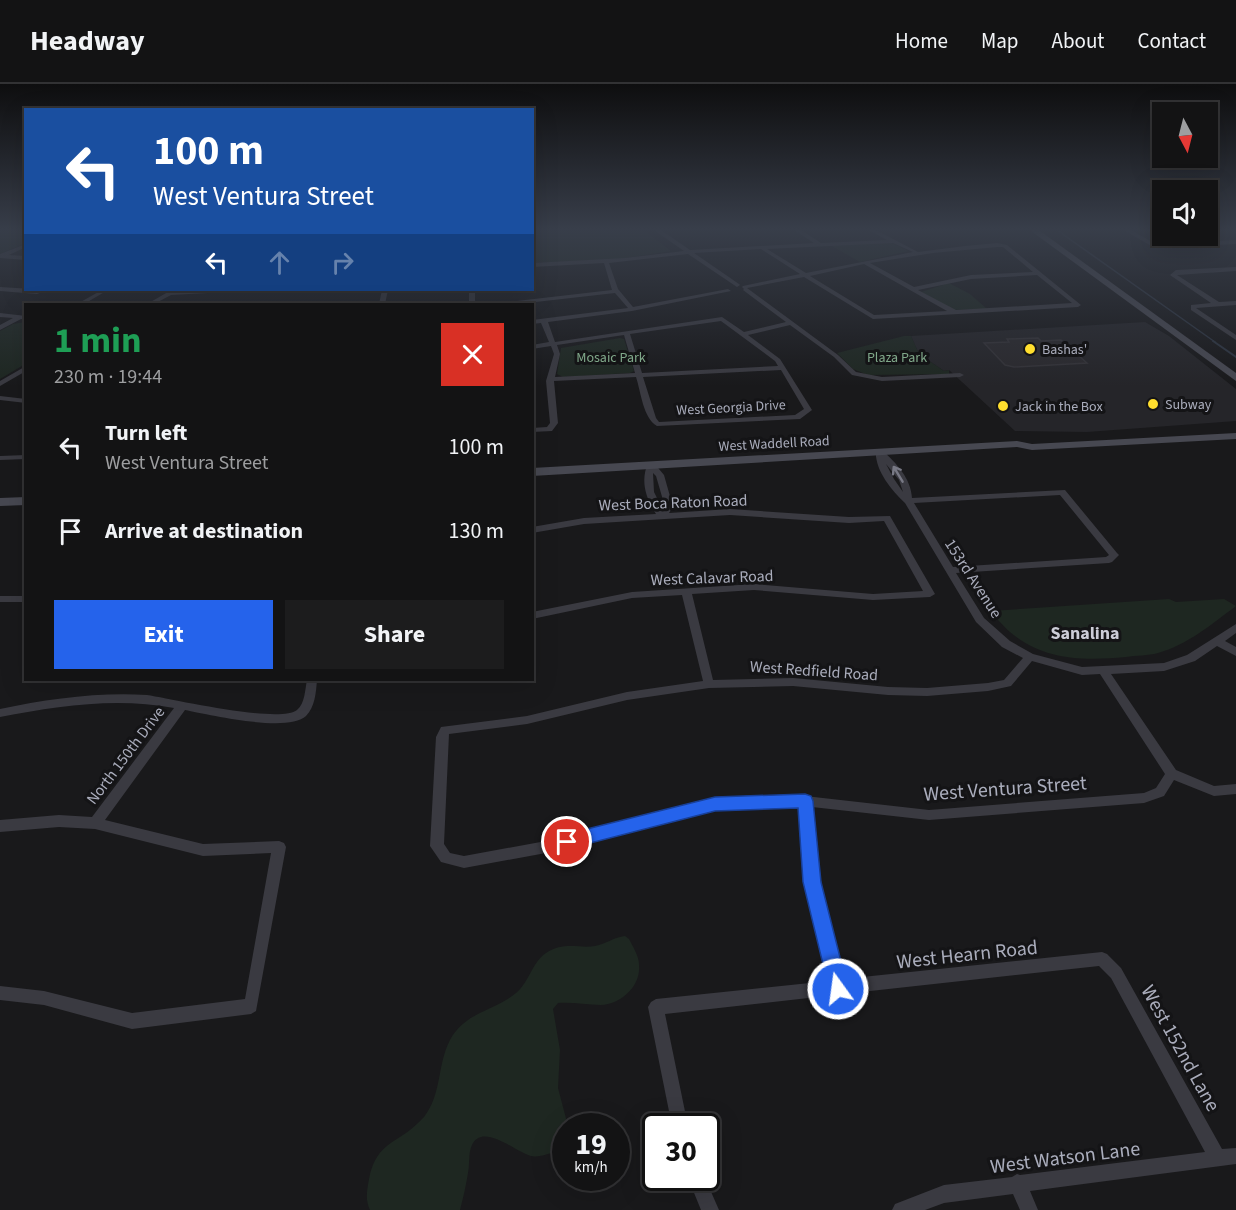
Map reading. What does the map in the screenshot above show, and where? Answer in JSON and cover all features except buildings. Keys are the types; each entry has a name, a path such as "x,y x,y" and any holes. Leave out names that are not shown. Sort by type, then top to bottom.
{"main road":[{"path":"1103,281 1236,378"},
{"name":"West Waddell Road","path":"1017,444 1029,439 1236,427"},
{"path":"1073,444 1083,440 1134,437 1160,431"},
{"name":"West Waddell Road","path":"534,472 1017,444 1032,447 1236,436"},
{"path":"0,502 24,501"}],"street":[{"path":"613,281 617,291 632,309"},
{"path":"717,281 729,291 787,324"},
{"path":"730,281 745,289 854,374 873,379 960,375"},
{"path":"534,322 632,309 781,281"},
{"path":"814,281 873,317 1078,305 1049,281"},
{"path":"898,281 954,312"},
{"path":"913,289 954,281"},
{"path":"1181,281 1217,304"},
{"path":"729,291 737,285"},
{"path":"0,289 24,291"},
{"path":"25,291 41,291"},
{"path":"82,303 103,291"},
{"path":"90,303 112,291"},
{"path":"152,303 170,293 207,291"},
{"path":"515,303 617,291"},
{"path":"1236,303 1193,306 1193,309 1236,338"},
{"path":"0,315 22,318"},
{"path":"0,328 22,318"},
{"path":"534,347 719,318 778,360 783,368 550,380"},
{"path":"534,430 553,427 550,380 557,354 555,344 544,321"},
{"path":"743,334 787,324"},
{"path":"627,334 640,376"},
{"name":"West Georgia Drive","path":"640,376 652,418 657,423 796,417 808,410 783,368"},
{"path":"0,384 24,369"},
{"path":"0,398 24,401"},
{"name":"153rd Avenue","path":"879,452 882,465 898,494 908,501 986,627 1006,644 1029,657 1066,668 1104,671 1175,665 1236,628"},
{"path":"0,458 24,457"},
{"path":"651,465 660,475 669,507 663,516 655,508 647,476 651,465"},
{"path":"908,501 1062,492 1114,555 1109,560 949,570"},
{"name":"West Boca Raton Road","path":"534,530 584,521 730,512 849,519 887,518 930,594"},
{"name":"West Calavar Road","path":"534,616 632,595 754,587 873,597 930,594"},
{"path":"686,591 709,684"},
{"path":"0,599 24,598"},
{"path":"1217,641 1236,652"},
{"name":"West Redfield Road","path":"446,858 437,846 441,737 445,730 527,720 637,694 709,684 794,682 888,691 927,692 988,687 1007,683 1029,657"},
{"path":"1104,671 1172,774 1214,791 1236,789"},
{"path":"0,712 35,705 145,699 253,717 291,718 300,715 307,708 312,681"},
{"name":"North 150th Drive","path":"95,823 182,706"},
{"name":"West Ventura Street","path":"446,858 464,861 546,847 715,804 805,801 929,815 1144,798 1160,792 1172,774"},
{"path":"805,801 812,882 838,989"},
{"path":"0,826 59,821 95,823 203,850 279,848 251,1006 132,1021 44,998 0,993"},
{"name":"West Hearn Road","path":"677,1113 656,1007 1102,959"},
{"name":"West 152nd Lane","path":"1102,959 1116,973 1218,1159"},
{"name":"West Watson Lane","path":"901,1210 944,1194 1236,1156"},
{"path":"1017,1183 1029,1210"},
{"path":"702,1191 710,1210"}],"shaded area":[{"path":"1145,322 1169,336 1236,389 1236,421 1087,432 1015,431 949,370 944,371 919,354 911,336"}],"green space":[{"path":"949,283 970,294 987,309 953,310 921,292"},
{"path":"24,322 24,365 0,379 0,331 13,324"},
{"name":"Plaza Park","path":"911,336 919,354 944,371 949,370 949,374 868,375 853,369 837,353"},
{"name":"Mosaic Park","path":"624,339 634,371 563,377 557,374 561,348"},
{"path":"1169,599 1176,602 1224,599 1236,606 1199,633 1179,645 1158,653 1087,659 1051,654 1035,648 1019,639 991,611"},
{"path":"625,936 629,939 638,958 637,980 628,993 608,1004 558,1003 553,1009 560,1050 558,1088 565,1113 552,1113 552,1153 531,1156 492,1138 477,1139 471,1148 460,1210 370,1210 367,1202 369,1179 377,1156 415,1126 430,1108 446,1050 456,1031 464,1023 516,993 546,953 565,946 595,946"}],"waterway":[{"path":"1128,281 1215,342"},
{"path":"1213,341 1236,357"}],"place":[{"name":"Bashas'","path":"1030,349"},
{"name":"Subway","path":"1153,404"},
{"name":"Jack in the Box","path":"1003,406"}],"district":[{"name":"Sanalina","path":"1085,633"}],"route":[{"path":"567,842 715,804 805,801 812,882 838,989"}]}
